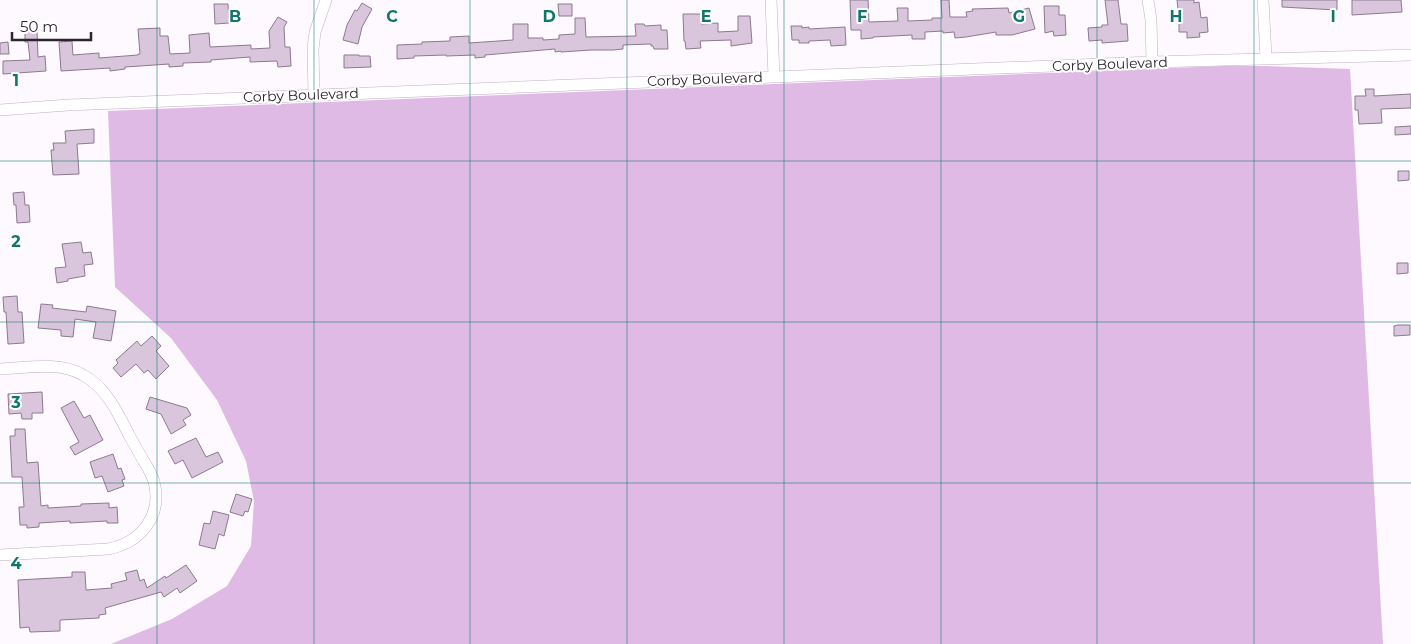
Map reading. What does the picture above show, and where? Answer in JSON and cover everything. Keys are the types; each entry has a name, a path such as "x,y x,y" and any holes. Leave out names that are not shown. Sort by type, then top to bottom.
{"street":[{"path":"314,95 313,58 315,32 326,0"},
{"path":"771,0 774,77"},
{"path":"1148,0 1151,20 1152,62"},
{"path":"1263,0 1266,58"},
{"name":"Corby Boulevard","path":"0,110 68,104 1152,62 1411,55"},
{"path":"0,370 48,367 65,368 82,374 94,382 107,396 120,416 154,481 156,496 154,510 144,530 129,543 119,547 0,555"}],"shaded area":[{"path":"1223,66 1350,69 1383,644 111,644 172,619 227,586 251,546 254,501 246,461 217,400 171,338 115,287 108,111"}],"building":[{"path":"850,0 868,0 869,22 898,21 897,8 908,8 908,21 942,18 941,0 949,0 950,17 967,17 966,12 973,11 972,9 1008,8 1009,13 1029,8 1035,29 1012,35 996,35 996,32 955,38 954,32 943,33 943,31 925,32 925,39 912,39 912,35 861,39 861,30 851,30"},
{"path":"1105,0 1118,0 1121,24 1127,24 1128,41 1102,43 1102,40 1089,41 1088,28 1108,25"},
{"path":"1177,0 1194,0 1194,3 1199,2 1201,18 1207,17 1208,32 1199,33 1200,37 1187,38 1187,32 1179,32"},
{"path":"1282,0 1337,0 1337,10 1282,7"},
{"path":"1352,0 1401,0 1402,12 1352,15"},
{"path":"362,3 372,9 362,27 358,44 343,40 347,25 355,10 357,11"},
{"path":"214,4 228,4 229,23 215,24"},
{"path":"558,4 572,4 572,16 559,16"},
{"path":"1044,6 1059,6 1059,15 1065,15 1066,35 1054,36 1053,31 1045,33"},
{"path":"683,14 701,14 701,24 718,23 718,32 738,31 738,16 750,16 752,43 731,46 731,40 700,41 701,48 686,49"},
{"path":"278,17 287,22 284,27 285,47 290,47 291,66 278,67 277,61 250,62 250,57 211,60 211,62 183,63 183,66 169,67 169,64 125,67 125,69 110,71 110,68 61,71 59,42 72,41 73,55 99,53 99,58 138,55 140,54 138,29 160,28 160,36 168,36 170,54 190,53 189,35 209,33 210,47 251,45 251,49 270,48 269,31"},
{"path":"575,18 585,18 586,37 636,36 635,24 644,24 645,26 661,25 661,30 667,30 668,49 654,49 651,44 623,45 623,49 613,50 555,52 555,49 485,55 485,57 475,58 475,55 446,55 414,56 414,58 397,59 397,45 450,41 450,37 469,36 469,43 513,40 513,24 528,24 528,38 543,38 543,40 559,39 559,35 575,34"},
{"path":"791,26 809,27 809,29 845,27 846,45 831,46 830,40 799,43 799,40 792,40"},
{"path":"25,31 37,31 38,57 45,56 46,71 3,74 3,61 30,60 28,42 25,42"},
{"path":"8,42 9,54 0,54 0,43"},
{"path":"344,55 370,56 371,67 344,68"},
{"path":"1365,89 1374,89 1374,96 1411,94 1411,108 1381,109 1382,123 1359,124 1358,110 1355,110 1355,96 1366,96"},
{"path":"1411,126 1411,134 1395,135 1395,127"},
{"path":"94,129 94,143 77,144 79,174 53,175 51,150 54,150 53,143 66,143 65,131"},
{"path":"1398,171 1409,171 1409,180 1398,181"},
{"path":"24,192 25,205 29,205 30,222 17,223 13,193"},
{"path":"81,242 83,253 91,252 93,264 84,265 85,276 57,283 55,268 66,267 62,244"},
{"path":"1397,263 1408,263 1408,273 1397,274"},
{"path":"17,296 18,312 22,312 24,343 8,344 3,297"},
{"path":"41,304 53,305 52,308 86,312 87,306 116,311 111,341 93,338 96,322 75,319 73,337 61,336 61,330 38,328"},
{"path":"1410,325 1410,335 1394,336 1394,326"},
{"path":"152,336 161,346 156,351 169,366 156,379 148,370 144,373 136,364 121,377 113,368 118,363 116,360 137,341 141,346"},
{"path":"42,392 43,413 32,413 32,419 22,419 21,413 9,414 8,394"},
{"path":"150,397 187,408 191,415 183,420 186,425 171,434 161,414 146,409"},
{"path":"74,401 84,418 90,415 103,440 75,455 70,447 79,442 61,408"},
{"path":"15,429 25,429 27,463 38,462 41,506 48,505 48,508 109,503 109,508 117,507 118,523 107,523 107,521 70,523 70,521 39,523 39,527 27,528 27,525 20,525 19,507 24,507 22,477 12,477 10,436 15,436"},
{"path":"196,438 206,457 218,452 223,462 192,478 183,460 175,464 168,451"},
{"path":"113,454 118,469 121,468 125,479 122,480 124,486 108,492 102,476 95,478 90,462"},
{"path":"236,494 252,499 248,512 245,511 243,516 230,512"},
{"path":"213,511 229,515 224,536 219,534 215,549 199,545 204,523 210,524"},
{"path":"186,565 197,581 180,593 177,588 164,597 161,592 105,608 106,614 99,615 99,618 60,620 60,631 30,632 29,627 20,628 18,580 72,577 72,572 85,572 86,590 112,588 111,584 127,580 125,573 137,570 140,581 144,579 147,588"}]}
